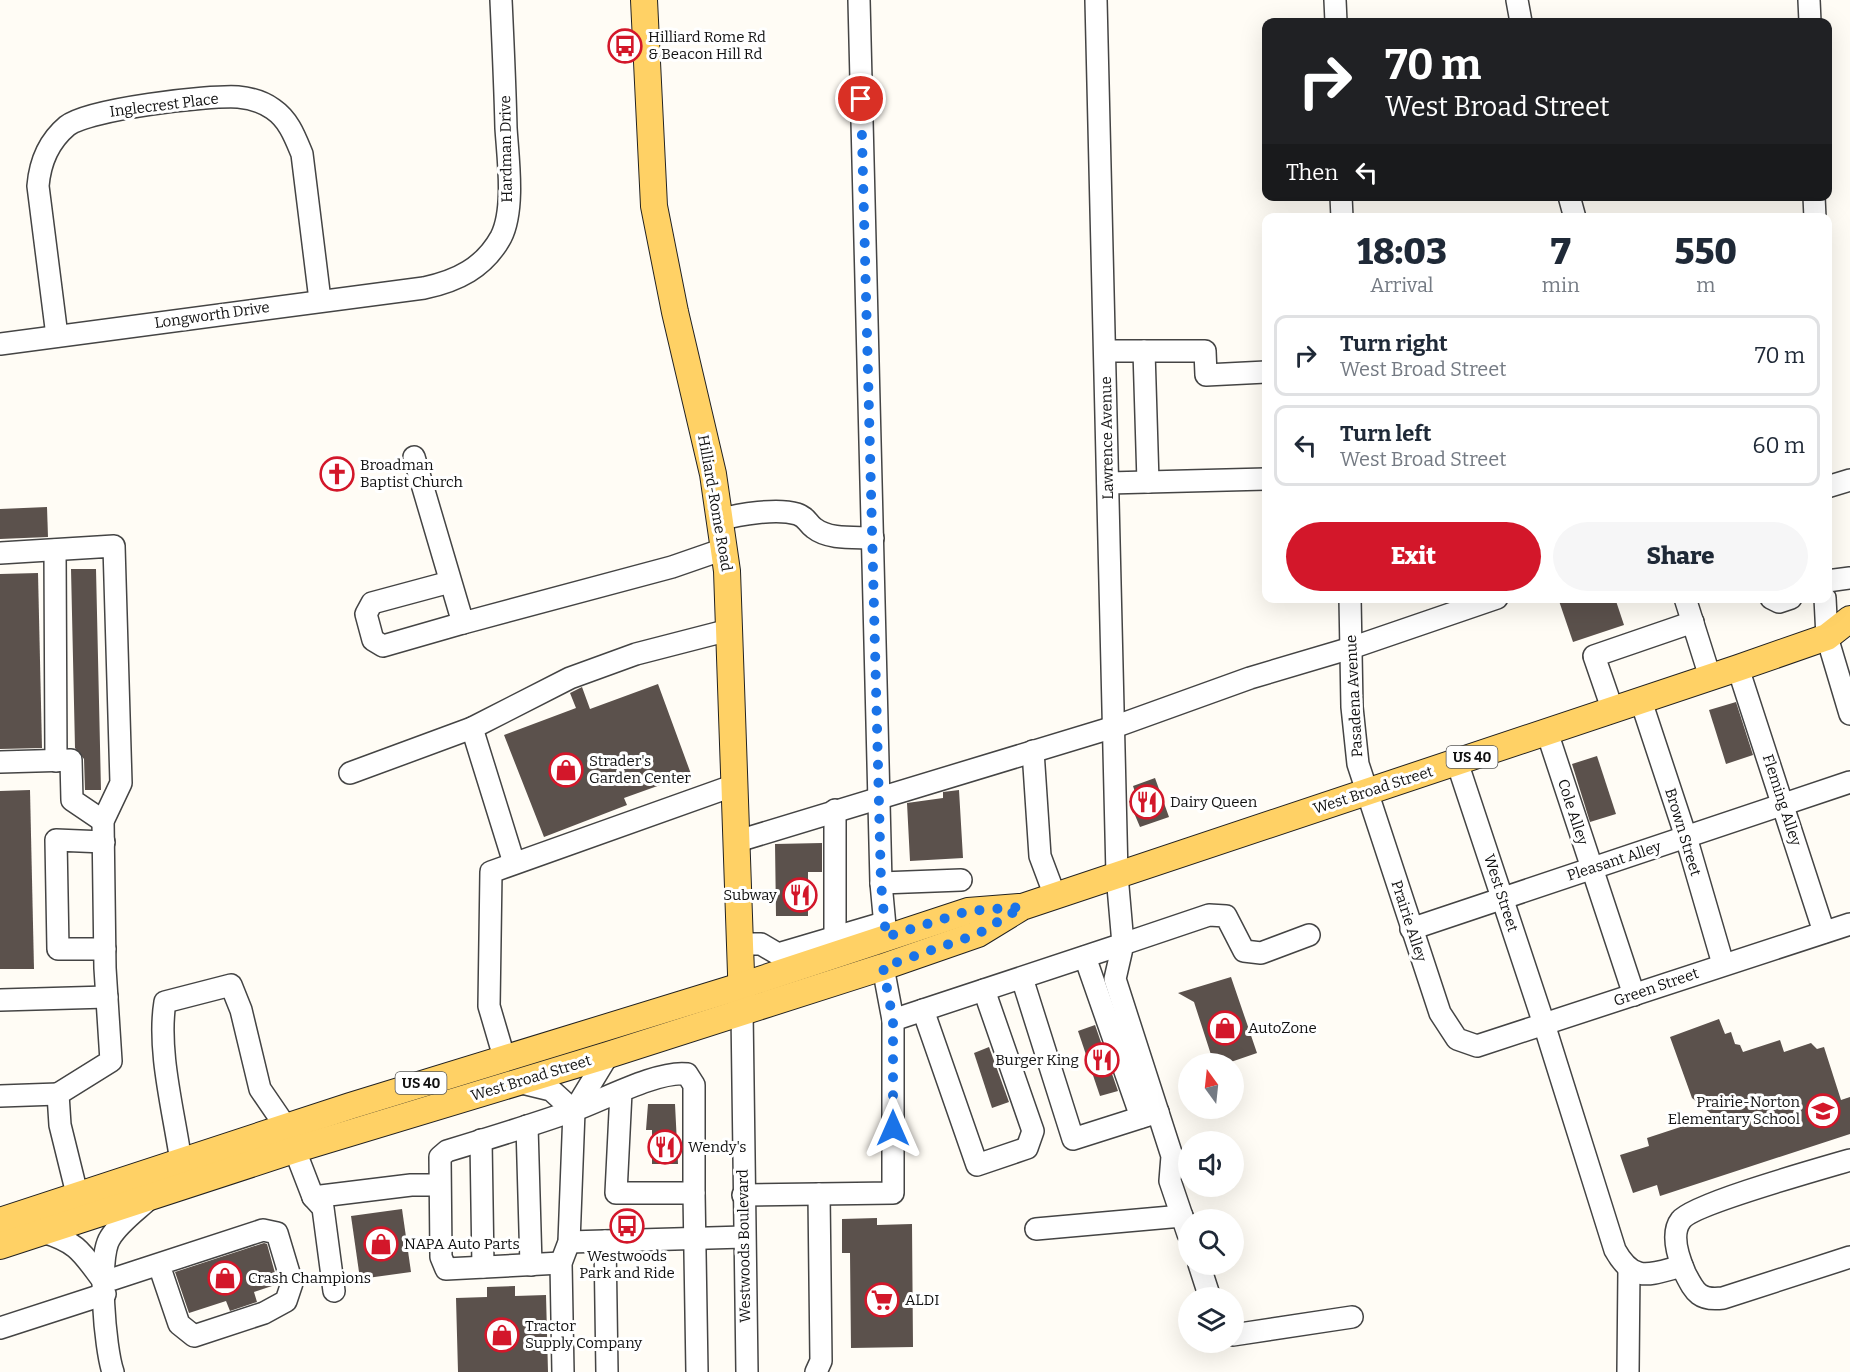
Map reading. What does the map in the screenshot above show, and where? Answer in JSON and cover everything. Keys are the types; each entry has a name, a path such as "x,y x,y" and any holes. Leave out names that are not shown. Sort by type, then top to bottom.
{"main road":[{"name":"Hilliard-Rome Road","path":"644,0 654,206 675,312 712,474 724,549 738,841 742,1011"},
{"name":"West Broad Street","path":"0,1246 43,1232 80,1208 181,1161 290,1138 518,1082 883,967 978,934 1022,907 1710,677 1838,639 1850,619"},
{"name":"West Broad Street","path":"0,1221 153,1196 290,1138 504,1057 741,986 884,930 968,911 1022,907"}],"street":[{"name":"Hardman Drive","path":"424,288 462,277 477,267 501,235 507,218 508,181 501,0"},
{"path":"740,944 761,944 778,954 836,937 884,930 859,0"},
{"name":"Lawrence Avenue","path":"1096,0 1117,875 1123,944 1115,979 1149,1114"},
{"path":"1335,0 1336,18"},
{"path":"1517,0 1520,18"},
{"path":"1809,0 1810,18"},
{"name":"Inglecrest Place","path":"57,336 38,186 45,152 68,125 101,112 222,97 258,101 273,109 294,133 302,154 321,300"},
{"name":"Longworth Drive","path":"0,344 424,288"},
{"path":"1105,351 1206,351 1206,375 1262,372"},
{"path":"1144,351 1148,482"},
{"path":"414,457 462,623"},
{"path":"1108,483 1262,479"},
{"path":"1832,485 1850,480"},
{"path":"719,520 755,513 794,513 805,517 814,528 823,533 836,537 873,538"},
{"path":"0,553 114,546 121,783 104,832 105,949 111,1061 58,1094 0,1096"},
{"path":"450,582 372,603 366,614 373,640 383,646 672,567 724,549"},
{"path":"55,550 56,761"},
{"path":"1832,580 1850,578"},
{"name":"Pasadena Avenue","path":"1350,603 1352,706 1358,764 1367,792"},
{"path":"738,841 879,796 1114,727 1250,678 1351,648 1482,603"},
{"path":"1687,603 1710,677"},
{"path":"1827,603 1838,639 1850,714"},
{"path":"1613,711 1594,656 1693,622"},
{"path":"350,773 472,728 570,678 636,654 729,630"},
{"name":"Fleming Alley","path":"1738,668 1824,932"},
{"name":"Brown Street","path":"1641,701 1686,837 1723,964"},
{"path":"472,728 514,863"},
{"name":"Cole Alley","path":"1547,732 1634,995"},
{"path":"1034,751 1040,856 1055,896"},
{"path":"0,762 70,760 72,800 104,832"},
{"name":"West Street","path":"1457,762 1544,1024 1615,1250 1624,1267 1629,1269"},
{"name":"Pleasant Alley","path":"1412,929 1850,782"},
{"path":"504,1057 489,1006 491,872 735,784"},
{"name":"Prairie Alley","path":"1367,792 1440,1013 1448,1029 1462,1043"},
{"path":"835,810 836,937"},
{"path":"104,832 56,840 58,949 105,949"},
{"path":"881,883 961,880"},
{"path":"893,1020 1209,915 1226,916 1244,951 1261,953 1309,935"},
{"name":"Green Street","path":"1462,1043 1477,1046 1850,924"},
{"path":"1085,957 1149,1114 1172,1156 1170,1181 1180,1209"},
{"path":"743,1195 893,1193 893,1020 883,967"},
{"path":"1022,978 1073,1139 1149,1114"},
{"path":"181,1161 164,1050 162,1019 165,1002 231,985 242,1010 260,1089 290,1138 314,1197 323,1208 334,1291"},
{"path":"923,1010 977,1165 1027,1148 1033,1131 984,990"},
{"path":"0,1000 107,997"},
{"name":"Westwoods Boulevard","path":"742,1011 747,1372"},
{"path":"563,1372 561,1263 569,1242 574,1111 608,1055"},
{"path":"561,1263 446,1269 443,1266 438,1185 440,1158 447,1151 574,1111 675,1072 687,1074 694,1085 697,1372"},
{"path":"518,1082 551,1090 574,1111"},
{"path":"621,1092 616,1193 694,1193"},
{"path":"58,1094 60,1125 80,1208"},
{"path":"527,1126 531,1265"},
{"path":"481,1140 483,1267"},
{"path":"1850,1160 1710,1204 1682,1218 1677,1227 1676,1239 1682,1266 1698,1295 1709,1300 1723,1298 1850,1257"},
{"path":"314,1197 411,1185 438,1185"},
{"path":"816,1372 821,1361 819,1194"},
{"path":"113,1372 104,1327 108,1240 123,1222 153,1196"},
{"path":"1036,1228 1178,1225"},
{"path":"0,1328 159,1265 262,1230 277,1233 292,1283 286,1301 279,1305 194,1336 179,1324 159,1265"},
{"path":"43,1232 66,1239 79,1248 104,1288"},
{"path":"569,1242 744,1237"},
{"path":"605,1241 607,1372"},
{"path":"1628,1372 1629,1269 1641,1275 1682,1266"},
{"path":"1244,1333 1352,1317"}],"building":[{"path":"47,507 48,537 0,539 0,509"},
{"path":"71,569 96,569 101,790 85,790 84,759 75,748"},
{"path":"38,573 42,748 0,749 0,574"},
{"path":"1560,603 1617,603 1624,625 1573,642"},
{"path":"658,684 691,774 624,798 627,805 544,837 504,735 576,708 570,693 582,687 590,709"},
{"path":"1736,702 1753,755 1726,764 1709,710"},
{"path":"1597,756 1616,814 1590,822 1572,764"},
{"name":"Dairy Queen","path":"1155,778 1169,817 1140,827 1129,801 1137,798 1133,786"},
{"path":"30,790 34,969 0,969 0,791"},
{"path":"959,790 963,858 910,861 907,803 943,798 943,792"},
{"path":"822,843 822,872 808,872 808,916 776,916 775,844"},
{"name":"AutoZone","path":"1231,977 1257,1053 1244,1057 1244,1053 1210,1053 1194,1002 1178,993"},
{"path":"1719,1019 1725,1034 1731,1032 1735,1044 1740,1045 1743,1052 1780,1040 1784,1052 1811,1043 1817,1049 1824,1047 1841,1100 1850,1097 1850,1134 1660,1196 1657,1185 1633,1193 1620,1155 1649,1146 1647,1138 1714,1116 1692,1098 1670,1037"},
{"name":"Burger King","path":"1095,1025 1118,1091 1100,1096 1078,1031"},
{"path":"989,1047 1009,1102 992,1108 974,1053"},
{"name":"Wendy's","path":"648,1104 675,1104 678,1164 652,1164 652,1130 646,1130"},
{"name":"NAPA Auto Parts","path":"402,1209 411,1272 360,1279 351,1216"},
{"name":"ALDI","path":"877,1218 877,1225 912,1224 913,1347 851,1348 850,1253 842,1253 842,1219"},
{"name":"Crash Champions","path":"264,1243 267,1244 278,1284 254,1292 257,1302 230,1311 226,1301 189,1313 175,1272"},
{"name":"Tractor Supply Company","path":"515,1286 515,1296 546,1295 548,1372 458,1372 456,1298 487,1297 487,1287"}],"place":[{"name":"Hilliard Rome Rd & Beacon Hill Rd","path":"625,46"},
{"name":"Broadman Baptist Church","path":"337,474"},
{"name":"Strader's Garden Center","path":"566,770"},
{"name":"Dairy Queen","path":"1147,802"},
{"name":"Subway","path":"800,895"},
{"name":"AutoZone","path":"1225,1028"},
{"name":"Burger King","path":"1102,1060"},
{"name":"Prairie-Norton Elementary School","path":"1823,1111"},
{"name":"Wendy's","path":"665,1147"},
{"name":"Westwoods Park and Ride","path":"627,1226"},
{"name":"NAPA Auto Parts","path":"381,1244"},
{"name":"Crash Champions","path":"225,1278"},
{"name":"ALDI","path":"882,1300"},
{"name":"Tractor Supply Company","path":"502,1335"}],"route":[{"path":"861,99 883,923 886,937 968,911 1022,907 978,934 883,967 893,1020 893,1128"}]}
